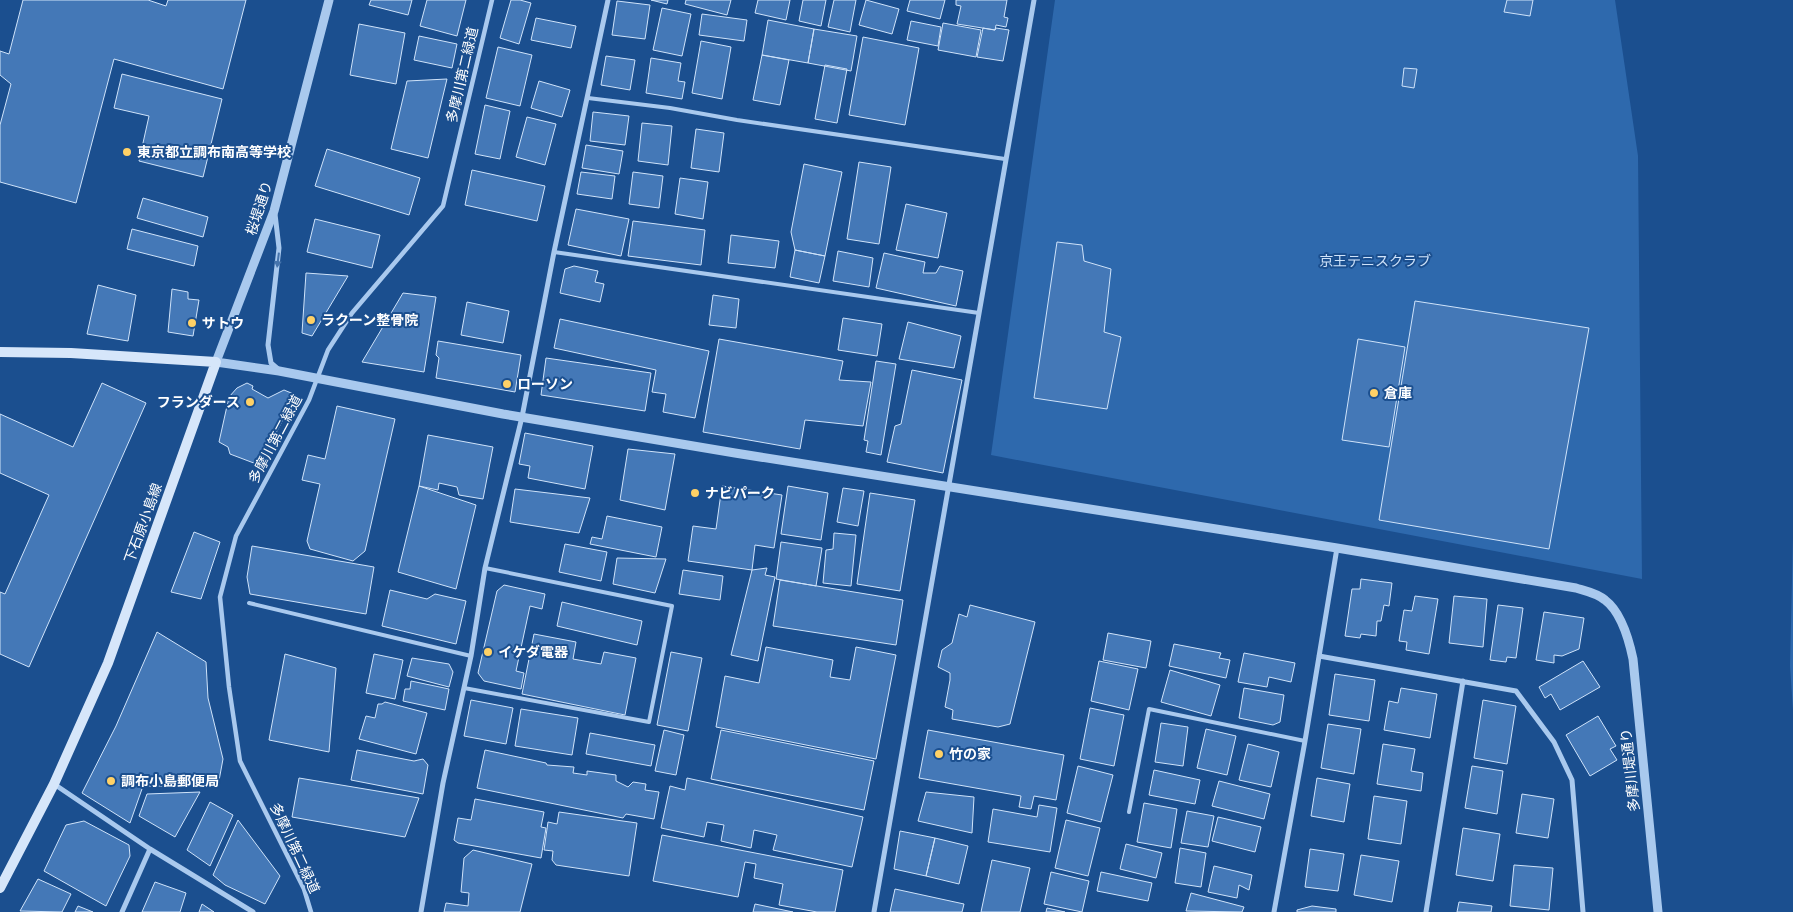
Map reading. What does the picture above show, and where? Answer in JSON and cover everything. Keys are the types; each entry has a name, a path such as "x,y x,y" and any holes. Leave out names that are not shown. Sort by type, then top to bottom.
{"main road":[{"path":"0,352 71,353 216,362"},
{"name":"下石原小島線","path":"0,888 54,784 108,663 216,362"}],"street":[{"name":"桜堤通り","path":"216,362 274,211 330,0"},
{"name":"多摩川第二緑道","path":"311,912 304,889 240,761 229,687 220,597 236,536 309,400 328,350 352,313 443,206 492,0"},
{"path":"421,912 443,783 471,656 485,568 522,417 554,252 608,0"},
{"path":"874,912 1034,0"},
{"path":"274,211 279,248 268,344 271,363 280,371"},
{"name":"多摩川堤通り","path":"216,362 280,371 522,417 949,488 1337,548 1576,588 1592,593 1606,600 1623,626 1629,640 1658,912"},
{"path":"1274,912 1337,548"},
{"path":"1319,656 1516,691 1554,742 1572,780 1583,912"},
{"path":"1426,912 1463,681"},
{"path":"54,784 150,849 253,912"},
{"path":"122,912 150,849"}],"lane":[{"path":"588,98 670,108 737,120 1005,159"},
{"path":"554,252 979,313"},
{"path":"464,688 650,722 672,606 485,568"},
{"path":"249,603 471,656"},
{"path":"1128,812 1148,709 1305,741"}],"green space":[{"name":"京王テニスクラブ","path":"1055,0 1615,0 1638,156 1642,579 991,455"},
{"path":"1793,537 1793,710 1790,666"}],"building":[{"path":"23,0 148,0 166,6 168,0 246,0 223,89 114,59 76,203 0,182 0,125 11,84 0,75 0,51 9,54"},
{"path":"371,0 412,0 408,15 369,5"},
{"path":"427,0 466,0 457,36 420,26"},
{"path":"511,0 531,3 519,44 500,38"},
{"path":"651,0 668,0 667,4"},
{"path":"686,0 731,0 727,15 685,4"},
{"path":"758,0 790,0 786,20 755,13"},
{"path":"803,0 826,0 821,26 799,21"},
{"path":"834,0 856,0 850,32 828,27"},
{"path":"866,0 899,9 892,34 859,25"},
{"path":"910,0 945,0 940,19 907,11"},
{"path":"956,0 1007,0 1004,17 1008,18 1006,27 996,25 995,30 957,24 961,6 956,5"},
{"path":"1507,0 1533,0 1530,16 1504,12"},
{"path":"617,1 650,5 645,39 612,35"},
{"path":"662,8 691,14 682,56 653,50"},
{"path":"702,14 747,20 744,41 699,35"},
{"path":"536,18 576,26 571,48 531,40"},
{"path":"768,20 814,29 808,63 762,55"},
{"path":"911,21 941,27 938,46 907,40"},
{"path":"943,23 981,30 976,57 938,50"},
{"path":"359,24 405,33 396,84 350,75"},
{"path":"983,28 1009,30 1003,61 977,57"},
{"path":"814,29 857,36 851,71 808,63"},
{"path":"419,36 457,44 452,68 414,60"},
{"path":"863,37 919,48 905,125 849,115"},
{"path":"701,41 731,47 722,99 692,93"},
{"path":"498,47 532,55 520,106 486,98"},
{"path":"762,55 789,60 780,105 753,100"},
{"path":"606,56 635,60 630,90 601,85"},
{"path":"651,58 681,63 678,81 685,82 682,99 646,93"},
{"path":"825,65 847,69 837,123 815,119"},
{"path":"1404,68 1417,69 1414,88 1402,86"},
{"path":"122,74 222,99 203,177 139,161 149,116 114,108"},
{"path":"447,79 428,158 391,149 407,81"},
{"path":"539,81 570,90 562,117 531,108"},
{"path":"485,105 510,111 500,159 475,154"},
{"path":"593,112 629,116 625,145 590,141"},
{"path":"527,117 556,124 545,165 516,157"},
{"path":"642,123 672,126 668,165 638,161"},
{"path":"696,129 724,133 719,172 691,168"},
{"path":"586,145 623,151 619,174 582,168"},
{"path":"327,149 420,178 409,215 315,186"},
{"path":"859,162 891,167 879,244 847,239"},
{"path":"804,164 842,172 825,256 795,250 791,232"},
{"path":"472,170 545,186 537,221 465,205"},
{"path":"581,172 615,176 612,199 577,194"},
{"path":"633,172 663,176 659,208 629,204"},
{"path":"680,178 708,182 703,219 675,214"},
{"path":"143,198 208,217 203,237 137,218"},
{"path":"906,204 947,213 938,258 896,250"},
{"path":"576,209 629,219 621,256 568,245"},
{"path":"315,219 380,235 372,268 307,252"},
{"path":"633,221 705,230 701,265 628,256"},
{"path":"132,229 198,246 194,266 127,249"},
{"path":"731,235 779,241 775,268 728,263"},
{"path":"1057,242 1082,245 1084,261 1111,269 1104,332 1121,337 1107,409 1034,398"},
{"path":"795,250 825,256 819,283 790,277"},
{"path":"838,251 873,258 869,287 833,281"},
{"path":"884,253 925,262 923,273 936,273 940,266 963,271 956,306 876,288"},
{"path":"574,266 598,271 595,282 604,284 600,302 560,293 565,269"},
{"path":"306,273 348,276 312,336 302,333"},
{"path":"98,285 136,295 128,341 87,334"},
{"path":"172,289 188,292 188,299 199,300 193,336 168,332"},
{"path":"403,293 436,297 424,372 362,362"},
{"path":"713,295 739,299 736,328 709,325"},
{"path":"1415,301 1589,328 1549,549 1379,520"},
{"path":"467,302 509,311 503,343 461,335"},
{"path":"843,318 882,324 877,356 838,350"},
{"path":"560,319 709,351 695,418 663,412 666,394 652,392 656,370 554,348"},
{"path":"908,322 961,336 954,368 899,359"},
{"path":"719,339 843,361 839,380 871,382 863,426 805,420 800,449 703,432"},
{"name":"倉庫","path":"1358,339 1405,347 1389,447 1342,440"},
{"path":"438,341 521,355 515,392 436,378 439,358 436,355"},
{"path":"546,358 651,373 645,411 541,395"},
{"path":"876,361 896,364 881,455 866,452 868,441 864,440"},
{"path":"912,370 962,380 943,473 887,462 895,426 901,424"},
{"path":"102,383 146,403 29,667 0,654 0,592 5,594 49,495 0,473 0,414 73,447"},
{"path":"247,383 253,386 252,389 268,398 284,390 296,395 259,465 230,454 228,447 219,442 229,397 237,388"},
{"path":"337,406 395,419 365,551 353,561 310,549 307,541 320,484 302,480 308,455 325,459"},
{"path":"525,433 593,446 585,489 528,478 530,466 519,464"},
{"path":"428,435 493,447 483,499 459,495 457,487 439,483 438,490 419,486"},
{"path":"628,449 675,454 665,510 620,500"},
{"path":"419,486 476,505 456,589 398,572"},
{"path":"722,486 782,495 774,548 755,545 752,570 688,561 693,526 716,529"},
{"path":"788,486 828,493 821,540 781,534"},
{"path":"843,488 864,491 858,526 837,522"},
{"path":"515,489 590,498 579,533 510,522"},
{"path":"870,493 915,500 900,591 857,584"},
{"path":"607,516 662,527 656,557 590,544 592,537 602,539"},
{"path":"194,532 220,542 201,599 171,592"},
{"path":"834,533 856,535 851,586 823,583 826,550 833,549"},
{"path":"781,542 822,548 816,586 776,579"},
{"path":"565,544 607,552 601,581 559,572"},
{"path":"252,546 374,567 366,614 250,594 247,577"},
{"path":"617,558 666,559 655,593 613,584"},
{"path":"767,568 765,575 775,577 758,661 731,655 752,570"},
{"path":"683,570 723,576 720,600 679,594"},
{"path":"1361,579 1392,583 1389,606 1384,605 1381,621 1377,621 1376,636 1361,634 1360,638 1345,636 1352,589 1360,589"},
{"path":"780,580 903,600 896,645 773,626"},
{"path":"504,585 545,594 542,609 530,606 516,671 524,673 521,689 484,681 478,673 497,591"},
{"path":"390,590 427,599 435,594 466,601 456,644 382,626"},
{"path":"1415,596 1438,599 1429,654 1406,650 1407,642 1399,641 1404,610 1412,611"},
{"path":"1454,596 1487,599 1483,647 1449,643"},
{"path":"562,602 642,621 637,645 557,626"},
{"path":"970,605 1035,622 1010,724 998,727 952,719 953,710 945,707 950,673 938,667 942,650 952,643 959,614 967,617"},
{"path":"1498,605 1523,608 1516,658 1507,657 1506,662 1490,660"},
{"path":"1544,612 1584,618 1579,649 1562,656 1554,655 1554,663 1536,660"},
{"path":"157,632 206,662 208,698 223,759 218,786 143,786 130,823 82,793 116,726"},
{"path":"1108,633 1151,641 1146,668 1103,660"},
{"path":"534,634 576,642 573,659 601,664 604,652 636,658 625,715 522,694"},
{"path":"1174,644 1221,653 1219,658 1230,660 1226,678 1169,666"},
{"path":"766,647 833,660 830,677 850,680 856,647 896,655 876,759 716,727 725,676 759,683"},
{"path":"671,652 702,658 688,731 657,725"},
{"path":"1244,653 1295,663 1291,682 1269,677 1267,687 1238,682"},
{"path":"285,654 336,668 329,752 269,740"},
{"path":"374,654 403,660 395,699 366,693"},
{"path":"412,658 449,664 453,672 449,687 407,676"},
{"path":"1099,661 1138,669 1129,710 1091,701"},
{"path":"1583,661 1600,687 1560,710 1551,694 1545,698 1539,687"},
{"path":"1170,670 1220,685 1211,716 1161,702"},
{"path":"1335,674 1375,680 1369,721 1329,715"},
{"path":"411,681 449,689 445,710 403,701 405,689 410,689"},
{"path":"1244,688 1284,695 1280,722 1273,725 1239,718"},
{"path":"1401,688 1437,694 1430,738 1384,730 1389,701 1398,703"},
{"path":"471,700 513,708 506,744 464,736"},
{"path":"1483,700 1516,706 1507,764 1474,758"},
{"path":"385,702 427,713 416,754 359,739 366,716 375,718 378,704"},
{"path":"1090,708 1124,715 1114,766 1080,759"},
{"path":"521,709 578,718 572,755 515,746"},
{"path":"1598,716 1616,746 1610,749 1617,760 1590,776 1566,735"},
{"path":"1161,723 1188,727 1183,766 1155,762"},
{"path":"1328,724 1361,729 1354,774 1321,768"},
{"path":"1206,729 1236,736 1227,775 1197,768"},
{"path":"664,730 684,735 676,775 655,771"},
{"path":"721,730 874,761 864,810 711,779"},
{"path":"928,730 1064,755 1056,800 1034,796 1031,809 1019,807 1021,796 919,778"},
{"path":"590,733 655,745 651,766 586,754"},
{"path":"1248,744 1279,752 1271,787 1239,780"},
{"path":"1383,744 1415,749 1411,771 1423,773 1421,791 1377,784"},
{"path":"357,750 414,761 423,759 428,765 423,794 351,780"},
{"path":"485,750 546,763 547,765 574,767 573,773 587,775 587,771 616,775 616,781 628,787 633,782 646,784 645,790 659,792 654,819 626,814 623,818 477,788"},
{"path":"1078,766 1113,775 1101,822 1067,813"},
{"path":"1472,766 1503,771 1497,814 1465,808"},
{"path":"1154,770 1200,780 1195,804 1149,795"},
{"path":"299,778 419,798 405,837 292,817"},
{"path":"687,778 863,817 852,867 773,850 777,835 754,830 751,848 721,841 724,825 707,822 704,837 661,828 670,786 685,790"},
{"path":"1317,778 1350,784 1344,822 1311,816"},
{"path":"1219,781 1270,794 1264,819 1212,806"},
{"path":"200,792 175,837 139,816 147,794"},
{"path":"926,792 974,797 972,833 918,821"},
{"path":"1522,794 1554,799 1548,838 1516,833"},
{"path":"1374,796 1407,801 1401,844 1368,839"},
{"path":"475,799 544,812 541,827 546,828 541,858 458,843 454,840 458,818 471,820"},
{"path":"210,802 233,815 210,866 187,850"},
{"path":"1144,803 1177,809 1171,848 1137,842"},
{"path":"1039,805 1057,808 1050,852 988,842 993,809 1037,817"},
{"path":"1187,811 1214,816 1208,847 1181,843"},
{"path":"559,812 637,823 629,876 556,865 552,860 553,851 544,850 548,822 557,824"},
{"path":"1218,817 1261,827 1255,852 1212,841"},
{"path":"238,820 280,876 265,904 225,885 213,875"},
{"path":"1066,820 1100,828 1088,876 1055,868"},
{"path":"84,821 129,845 130,856 106,906 44,871 66,825"},
{"path":"1463,828 1500,834 1493,881 1456,875"},
{"path":"900,831 935,838 926,876 894,869"},
{"path":"662,835 843,870 835,912 817,912 779,905 783,884 754,878 756,864 745,862 738,897 653,881"},
{"path":"935,838 968,846 959,884 926,876"},
{"path":"1126,844 1162,853 1156,878 1120,869"},
{"path":"1180,848 1206,853 1201,887 1175,883"},
{"path":"1310,849 1344,854 1338,891 1305,887"},
{"path":"473,850 532,864 520,912 444,912 446,903 468,906 469,893 461,892 464,858"},
{"path":"1361,855 1399,861 1392,902 1354,895"},
{"path":"992,860 1030,868 1020,912 981,912"},
{"path":"1514,865 1553,868 1549,910 1510,906"},
{"path":"1214,866 1252,875 1249,890 1239,885 1237,898 1208,892"},
{"path":"1051,872 1089,881 1082,912 1044,904"},
{"path":"1101,872 1152,883 1148,901 1097,891"},
{"path":"38,879 71,894 62,912 20,911"},
{"path":"155,882 186,893 180,912 142,912"},
{"path":"895,889 964,904 962,912 890,912"},
{"path":"1191,893 1244,907 1242,912 1186,911"},
{"path":"1459,902 1492,906 1491,912 1457,912"},
{"path":"202,904 214,912 199,912"},
{"path":"755,904 793,912 753,912"},
{"path":"78,906 93,912 75,912"},
{"path":"1312,906 1336,909 1336,912 1297,912 1297,910"},
{"path":"1047,908 1065,912 1046,912"}],"place":[{"name":"東京都立調布南高等学校","path":"127,152"},
{"name":"ラクーン整骨院","path":"311,320"},
{"name":"サトウ","path":"192,323"},
{"name":"ローソン","path":"507,384"},
{"name":"倉庫","path":"1374,393"},
{"name":"フランダース","path":"250,402"},
{"name":"ナビパーク","path":"695,493"},
{"name":"イケダ電器","path":"488,652"},
{"name":"竹の家","path":"939,754"},
{"name":"調布小島郵便局","path":"111,781"}]}
